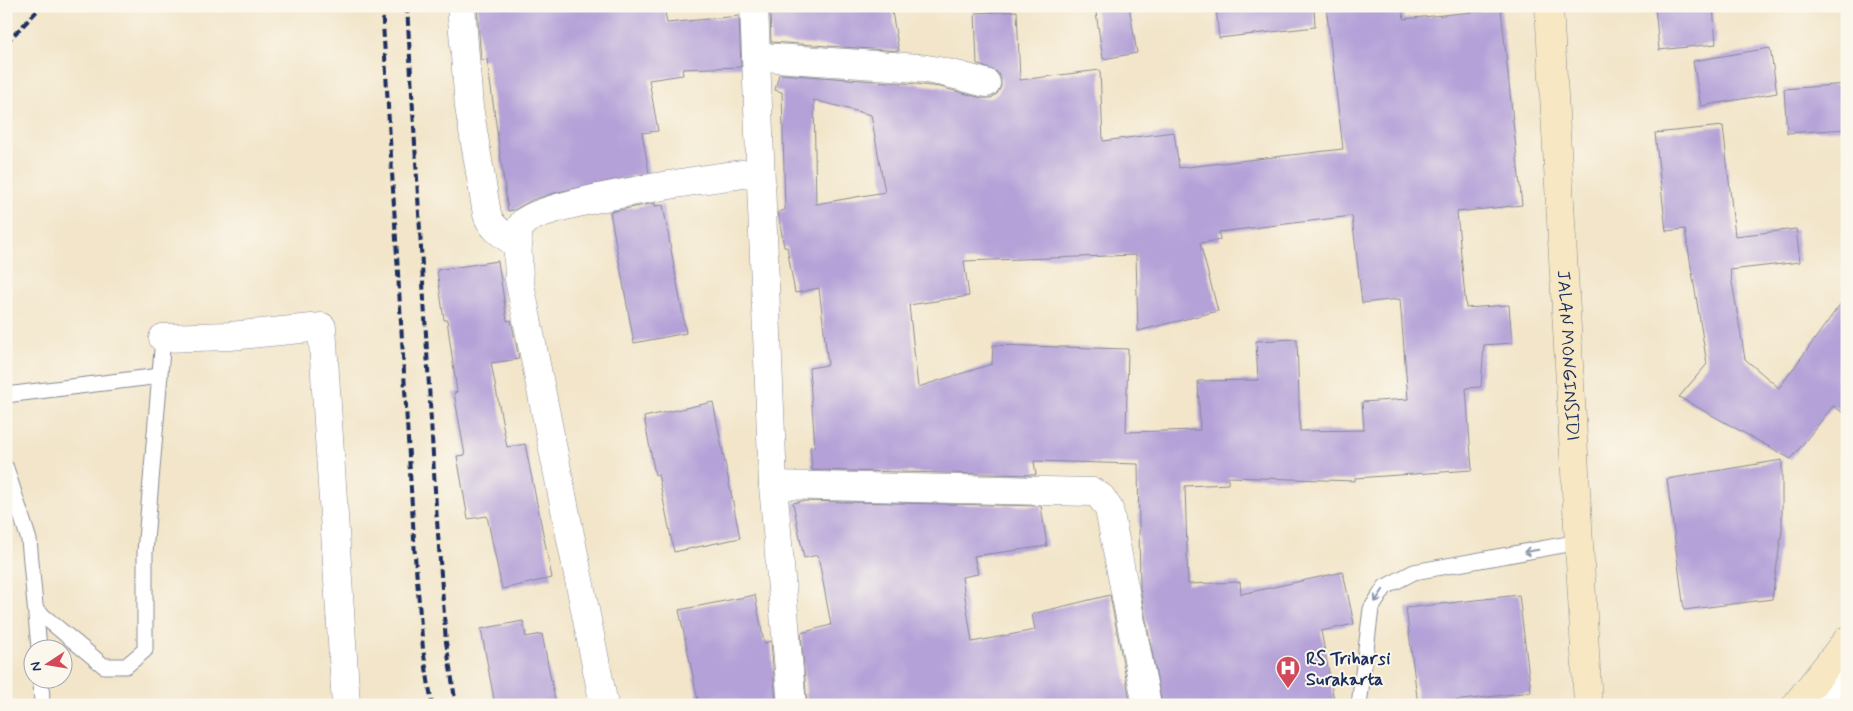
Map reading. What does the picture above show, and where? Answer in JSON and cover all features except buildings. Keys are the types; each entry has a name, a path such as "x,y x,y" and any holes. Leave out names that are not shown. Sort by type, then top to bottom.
{"main road":[{"name":"JALAN MONGINSIDI","path":"1549,6 1588,705"},
{"path":"1802,697 1847,640"}],"street":[{"path":"461,6 469,107 487,214 489,221 494,227 518,245"},
{"path":"754,6 773,485 792,705"},
{"path":"756,56 801,61 919,68 986,83"},
{"path":"604,705 522,296 519,279 519,229 524,222 534,215 564,205 726,176 760,172"},
{"path":"163,338 230,336 322,327 346,705"},
{"path":"773,485 1093,492 1101,497 1109,508 1148,705"},
{"path":"1802,697 1847,682"}],"lane":[{"path":"36,610 104,666 126,666 145,650 145,552 163,338"},
{"path":"6,395 160,376"},
{"path":"6,468 29,540 38,638"},
{"path":"1359,705 1371,609 1386,587 1414,572 1579,542"},
{"path":"41,688 42,705"}],"railway":[{"path":"6,43 42,6"},
{"path":"382,6 415,556 423,649 432,705"},
{"path":"407,6 436,507 446,642 456,705"}],"place":[{"name":"RS Triharsi Surakarta","path":"1288,689"}]}
